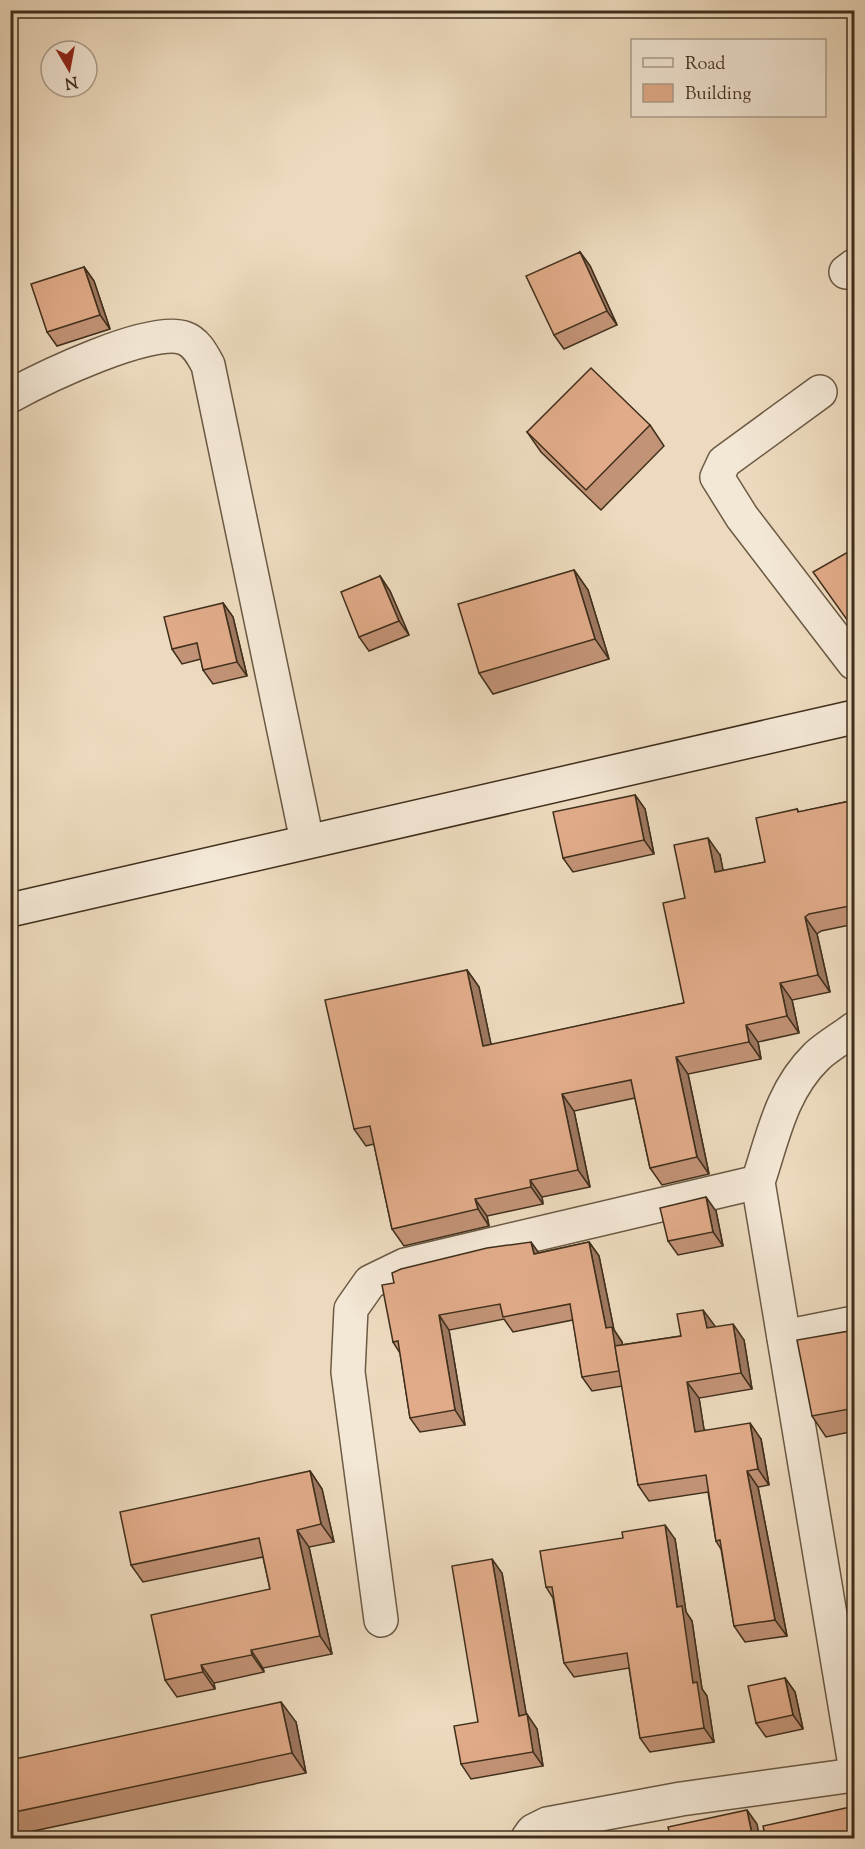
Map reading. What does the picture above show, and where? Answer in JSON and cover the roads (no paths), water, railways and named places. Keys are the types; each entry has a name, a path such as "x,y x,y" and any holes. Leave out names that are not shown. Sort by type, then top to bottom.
{"street":[{"path":"10,396 71,366 154,339 184,338 199,348 208,365 306,841"},
{"path":"820,392 724,462 717,477 742,517 855,663"},
{"path":"10,910 855,717"},
{"path":"855,1029 817,1056 790,1088 781,1106 758,1182 855,1759"},
{"path":"381,1620 348,1372 351,1309 370,1282 405,1265 758,1182"},
{"path":"783,1337 855,1323"},
{"path":"528,1839 533,1831 547,1824 681,1799 855,1775"}]}
